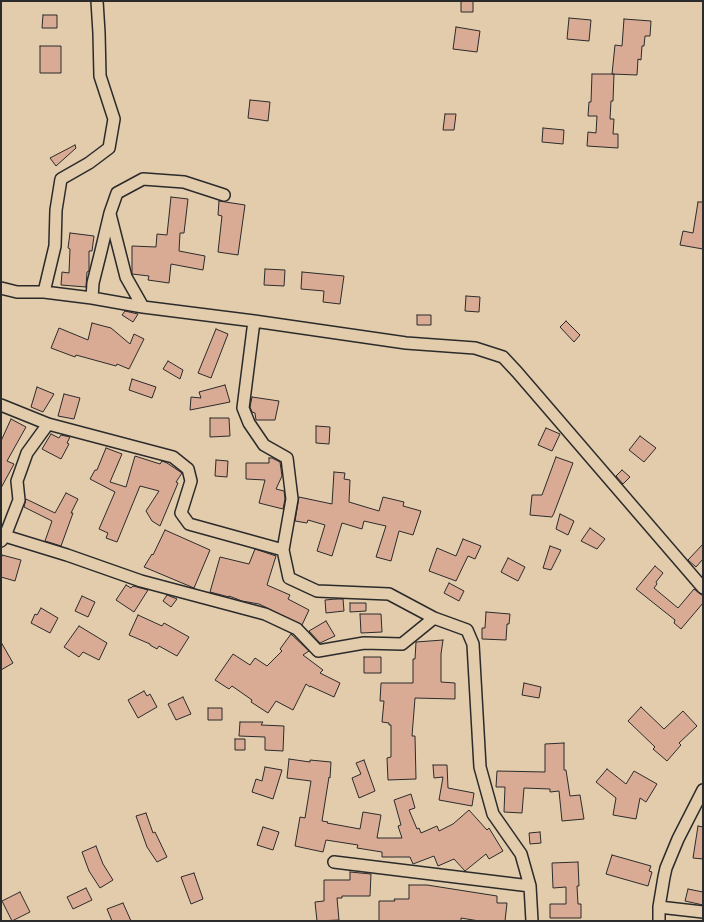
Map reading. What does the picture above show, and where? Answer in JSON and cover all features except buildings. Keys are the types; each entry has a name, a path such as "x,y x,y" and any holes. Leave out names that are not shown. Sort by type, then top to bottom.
{"street":[{"path":"44,292 55,246 56,210 61,179 89,163 109,148 114,119 100,76 97,1"},
{"path":"92,298 93,283 110,214 117,193 143,178 184,182 224,195"},
{"path":"110,214 126,277 143,307"},
{"path":"1,288 17,292 44,292 92,298 143,307 254,320 406,343 475,348 503,357 703,588"},
{"path":"254,320 243,408 249,423 264,445 287,458 292,499 282,550 289,578 317,591 390,594 434,618 467,630 473,644 480,767 493,814 521,854 530,886 532,921"},
{"path":"1,405 48,424 173,457 188,469 191,481 181,513 188,524 282,550"},
{"path":"48,424 27,453 17,481 19,500 3,538 67,555 141,581 265,614 297,629 318,651 364,643 402,644 434,618"},
{"path":"660,921 659,907 666,868 678,839 703,790"},
{"path":"334,862 530,886"},
{"path":"659,907 703,912"}]}
